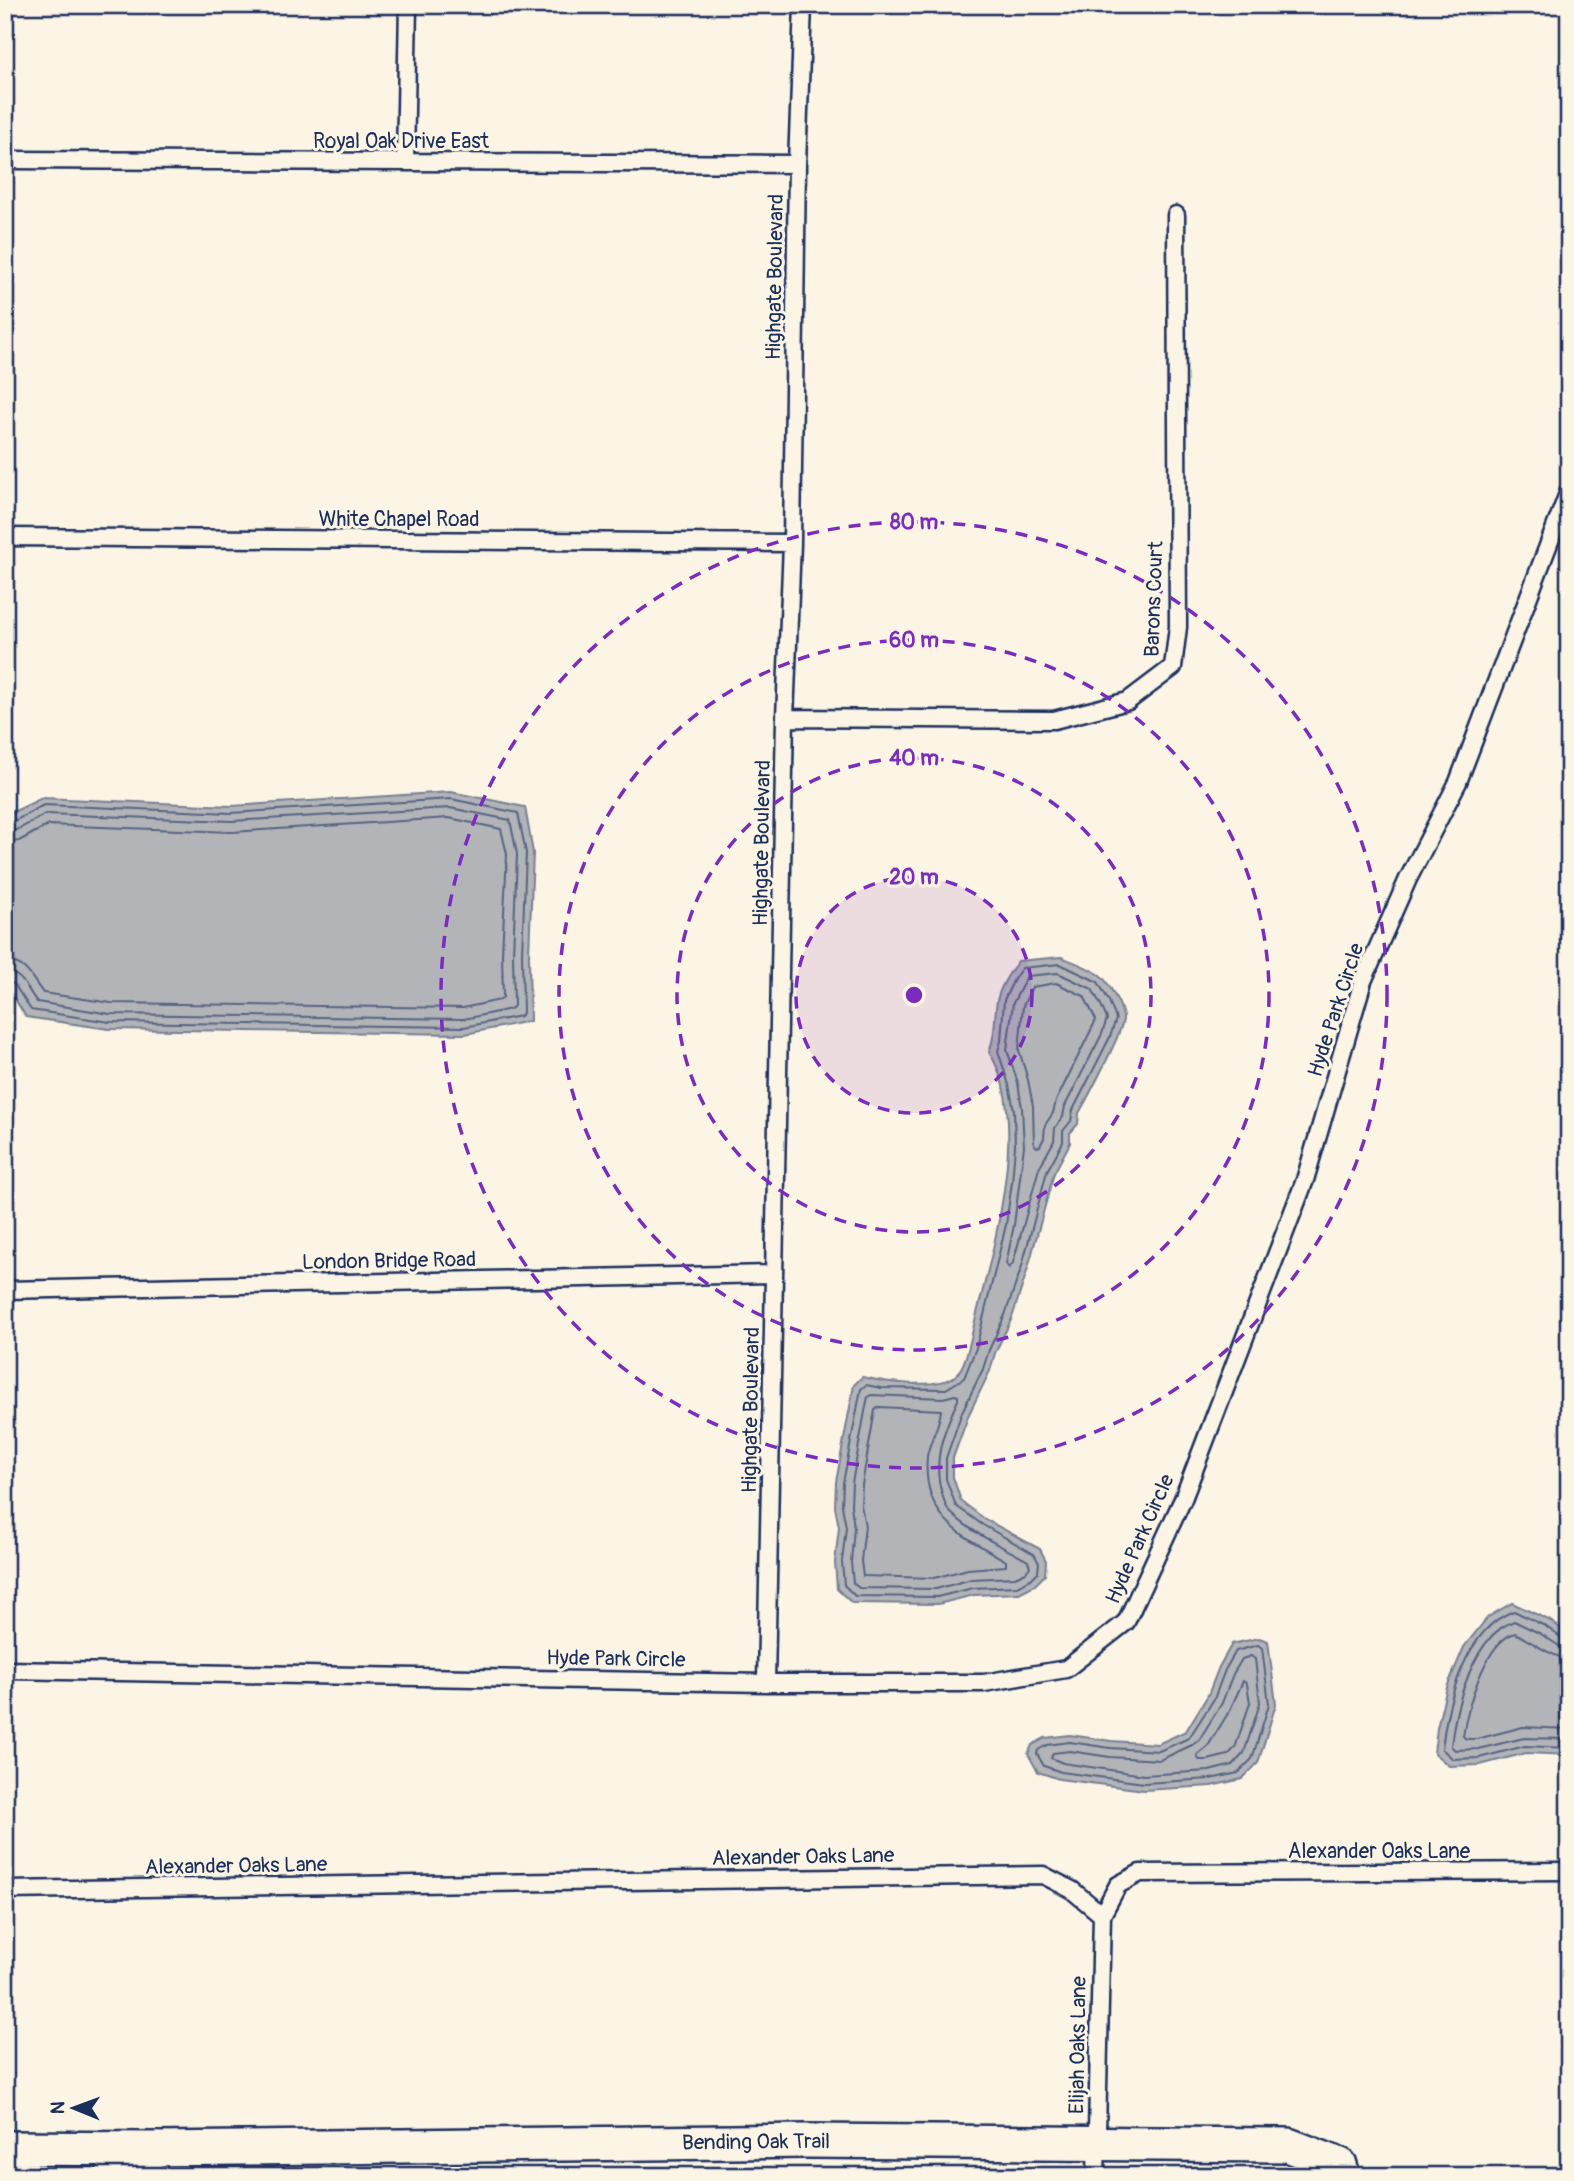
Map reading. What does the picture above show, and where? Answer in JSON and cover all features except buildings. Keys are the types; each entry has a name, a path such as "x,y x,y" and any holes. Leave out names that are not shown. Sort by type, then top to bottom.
{"street":[{"name":"Bending Oak Trail","path":"5,2148 157,2162 805,2141 1289,2145 1340,2165 1343,2176"},
{"path":"112,2176 157,2162"}],"lane":[{"path":"405,162 408,5"},
{"name":"Highgate Boulevard","path":"766,1683 785,719 792,543 797,164 803,5"},
{"name":"Royal Oak Drive East","path":"5,160 797,164"},
{"name":"Barons Court","path":"785,719 1054,720 1128,701 1173,667 1178,628 1177,215"},
{"name":"Hyde Park Circle","path":"5,1670 766,1683 984,1684 1066,1669 1126,1622 1183,1499 1305,1180 1363,981 1408,879 1458,782 1569,491"},
{"name":"White Chapel Road","path":"5,537 792,543"},
{"name":"London Bridge Road","path":"5,1290 774,1274"},
{"name":"Alexander Oaks Lane","path":"5,1890 1042,1875 1072,1890 1102,1915 1118,1885 1140,1873 1569,1871"},
{"name":"Elijah Oaks Lane","path":"1096,2176 1102,1915"}],"water":[{"path":"451,792 525,807 533,853 529,954 530,1021 465,1034 109,1029 26,1017 5,983 5,867 9,814 42,798 231,806"},
{"path":"1061,957 1103,978 1121,1008 1122,1025 1079,1113 1078,1124 1070,1133 1070,1143 1054,1173 1012,1318 969,1414 953,1458 953,1477 961,1501 986,1520 1040,1549 1046,1561 1045,1575 1035,1585 1019,1593 974,1595 938,1604 852,1603 837,1589 835,1562 839,1527 835,1507 836,1482 854,1385 862,1377 896,1383 936,1383 955,1376 963,1365 992,1255 1005,1183 1007,1111 1001,1079 989,1052 998,995 1018,961"},
{"path":"1512,1603 1549,1620 1569,1634 1569,1755 1526,1753 1480,1765 1449,1766 1434,1753 1447,1687 1464,1647 1488,1617"},
{"path":"1259,1638 1268,1641 1276,1704 1258,1763 1242,1779 1211,1786 1144,1790 1059,1779 1038,1772 1028,1754 1032,1745 1045,1738 1070,1735 1158,1744 1186,1731 1208,1695 1232,1644"}]}
